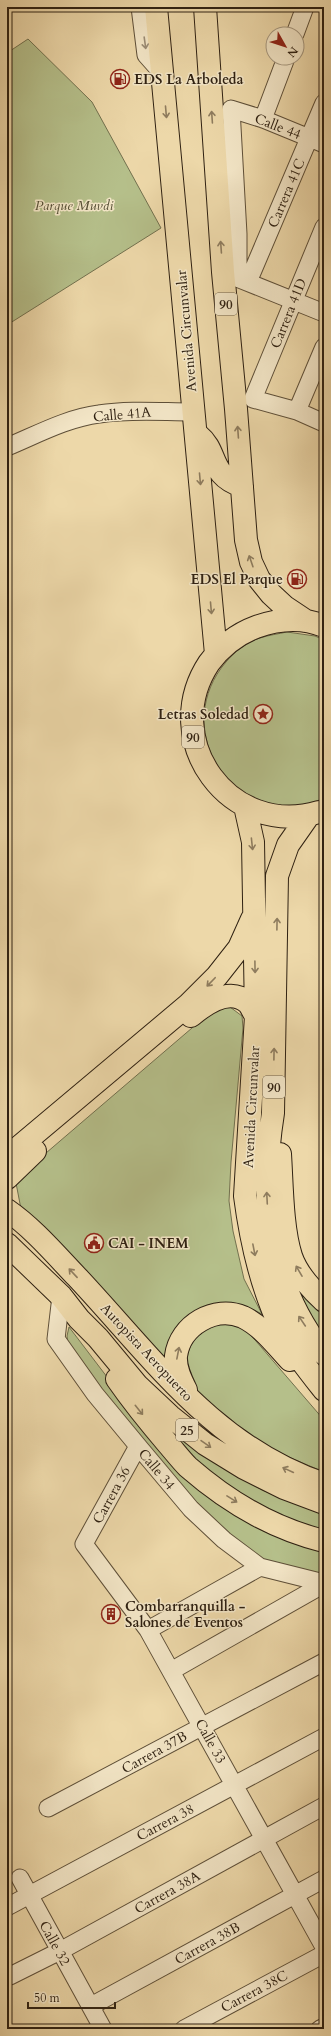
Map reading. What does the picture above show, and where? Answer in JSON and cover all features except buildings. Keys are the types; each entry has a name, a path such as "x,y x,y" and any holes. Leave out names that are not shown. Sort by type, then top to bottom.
{"highway":[{"name":"Avenida Circunvalar","path":"156,7 216,654"},
{"name":"90","path":"205,7 236,278 245,404 242,486 246,540 251,562 259,579 271,594 285,607 315,623"},
{"path":"195,433 206,444 224,478 242,486"},
{"name":"90","path":"315,623 286,620 266,623 247,630 230,640 216,654 203,673 195,694 192,715 193,738 200,759 211,778 227,794 245,806 276,816 317,812"},
{"name":"Avenida Circunvalar","path":"245,806 252,842 256,1016 245,1196 248,1222 256,1262 282,1330 324,1390"},
{"name":"Avenida Circunvalar","path":"317,812 288,845 278,876 273,1113 267,1150 267,1198 271,1238 284,1284 297,1314 324,1354"},
{"path":"7,1157 188,1005 217,976 239,948 254,914"},
{"path":"7,1178 15,1169 205,1004 219,997 236,997 248,1002 256,1016"},
{"path":"273,1113 280,1141 286,1230 291,1257 301,1275 312,1290 324,1301"},
{"name":"Autopista Aeropuerto","path":"11,1209 54,1252 193,1402 218,1425 245,1446 274,1464 324,1484"},
{"name":"Autopista Aeropuerto","path":"7,1244 61,1296 79,1320 98,1338 137,1385 170,1416 206,1444 244,1468 284,1488 324,1503"},
{"path":"193,1402 182,1382 177,1366 178,1347 192,1326 210,1316 224,1314 242,1317 255,1324 324,1394"},
{"path":"79,1320 92,1343 131,1399 187,1466 222,1493 253,1512 283,1527 324,1541"}],"street":[{"path":"140,7 146,55 162,73"},
{"path":"298,26 305,7"},
{"path":"263,119 283,66"},
{"name":"Carrera 41C","path":"236,278 317,141 324,103"},
{"name":"Calle 44","path":"236,278 238,234 231,109 263,119 317,141"},
{"name":"Carrera 41D","path":"245,404 293,300 324,227"},
{"path":"236,278 324,313"},
{"path":"297,411 324,347"},
{"path":"245,404 297,411 324,423"},
{"name":"Calle 41A","path":"7,447 62,424 98,414 144,411 194,412"},
{"name":"Calle 34","path":"61,1296 56,1339 95,1394 191,1509 224,1540 260,1566 324,1584"},
{"name":"Carrera 36","path":"84,1544 138,1446"},
{"name":"Calle 33","path":"84,1544 148,1630 235,1784 324,1947"},
{"path":"148,1630 260,1566"},
{"path":"172,1671 324,1584"},
{"name":"Carrera 37B","path":"48,1808 202,1725 324,1662"},
{"name":"Carrera 38","path":"7,1907 324,1737"},
{"name":"Carrera 38A","path":"10,1976 60,1951 324,1806"},
{"name":"Calle 32","path":"20,1878 103,2029"},
{"name":"Carrera 38B","path":"91,2006 324,1879"},
{"name":"Carrera 38C","path":"184,2029 324,1954"},
{"path":"320,2029 324,2027"}],"green space":[{"name":"Parque Muvdi","path":"28,39 92,102 161,228 7,325 7,53"},
{"path":"287,632 315,636 324,640 324,798 307,804 278,805 252,797 231,783 216,763 206,739 204,713 211,687 226,662 233,655 241,648 255,640"},
{"path":"230,1007 242,1016 243,1028 229,1201 233,1231 244,1279 262,1314 247,1307 234,1304 220,1304 204,1308 168,1367 21,1209 16,1183 25,1171 213,1010"},
{"path":"295,1281 324,1314 324,1341 303,1310"},
{"path":"224,1323 243,1328 249,1333 324,1420 324,1472 278,1452 255,1439 215,1408 198,1392 193,1385 187,1365 187,1357 193,1341 206,1330"},
{"path":"69,1327 155,1440 324,1551 324,1579 253,1558 229,1539 164,1469 68,1345 67,1336"},
{"path":"171,1422 232,1472 262,1490 324,1515 324,1534 300,1527 217,1483 159,1424"}],"place":[{"name":"EDS La Arboleda","path":"120,79"},
{"name":"EDS El Parque","path":"297,579"},
{"name":"Letras Soledad","path":"263,714"},
{"name":"CAI - INEM","path":"94,1243"},
{"name":"Combarranquilla - Salones de Eventos","path":"111,1614"}]}
